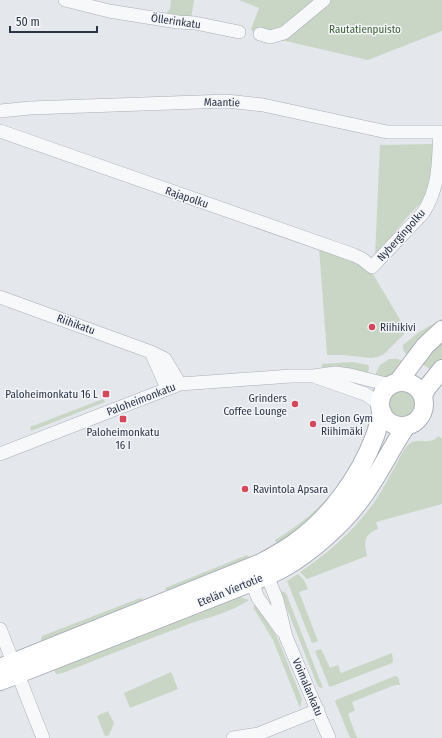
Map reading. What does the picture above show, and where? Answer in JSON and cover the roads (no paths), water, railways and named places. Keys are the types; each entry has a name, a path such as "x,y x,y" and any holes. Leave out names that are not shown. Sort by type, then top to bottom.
{"street":[{"name":"Öllerinkatu","path":"65,0 109,11 178,22 194,23 239,32"},
{"path":"260,34 270,37 284,33 324,0"},
{"name":"Maantie","path":"0,111 30,108 227,101 263,105 388,132 441,132"},
{"name":"Rajapolku","path":"0,131 354,255 362,258 372,267"},
{"name":"Nyberginpolku","path":"372,267 429,204 436,186 441,132"},
{"name":"Riihikatu","path":"0,297 151,352 165,360 180,384"},
{"path":"394,384 407,382 415,386 423,396 425,405 423,413 414,423 406,426 398,426 390,423 381,408 382,395 394,384 425,346 442,330"},
{"path":"151,352 167,388"},
{"path":"423,396 426,389 442,368"},
{"name":"Paloheimonkatu","path":"0,454 180,384 291,376 313,376 335,373 394,384"},
{"name":"Paloheimonkatu","path":"313,376 365,394 381,408"},
{"name":"Etelän Viertotie","path":"260,573 307,533 339,500 364,461 376,435 381,408"},
{"name":"Etelän Viertotie","path":"0,682 11,668 260,573 285,567 301,557 344,519 361,500 394,443 406,426"},
{"name":"Voimalankatu","path":"260,573 258,598 286,637 329,738"},
{"path":"0,629 11,668 43,738"},
{"path":"233,738 258,734 318,710"}],"place":[{"name":"Riihikivi","path":"372,327"},
{"name":"Paloheimonkatu 16 L","path":"106,394"},
{"name":"Grinders Coffee Lounge","path":"295,404"},
{"name":"Paloheimonkatu 16 I","path":"123,419"},
{"name":"Legion Gym Riihimäki","path":"313,424"},
{"name":"Ravintola Apsara","path":"245,489"}],"park label":[{"name":"Rautatienpuisto","path":"365,29"}]}
